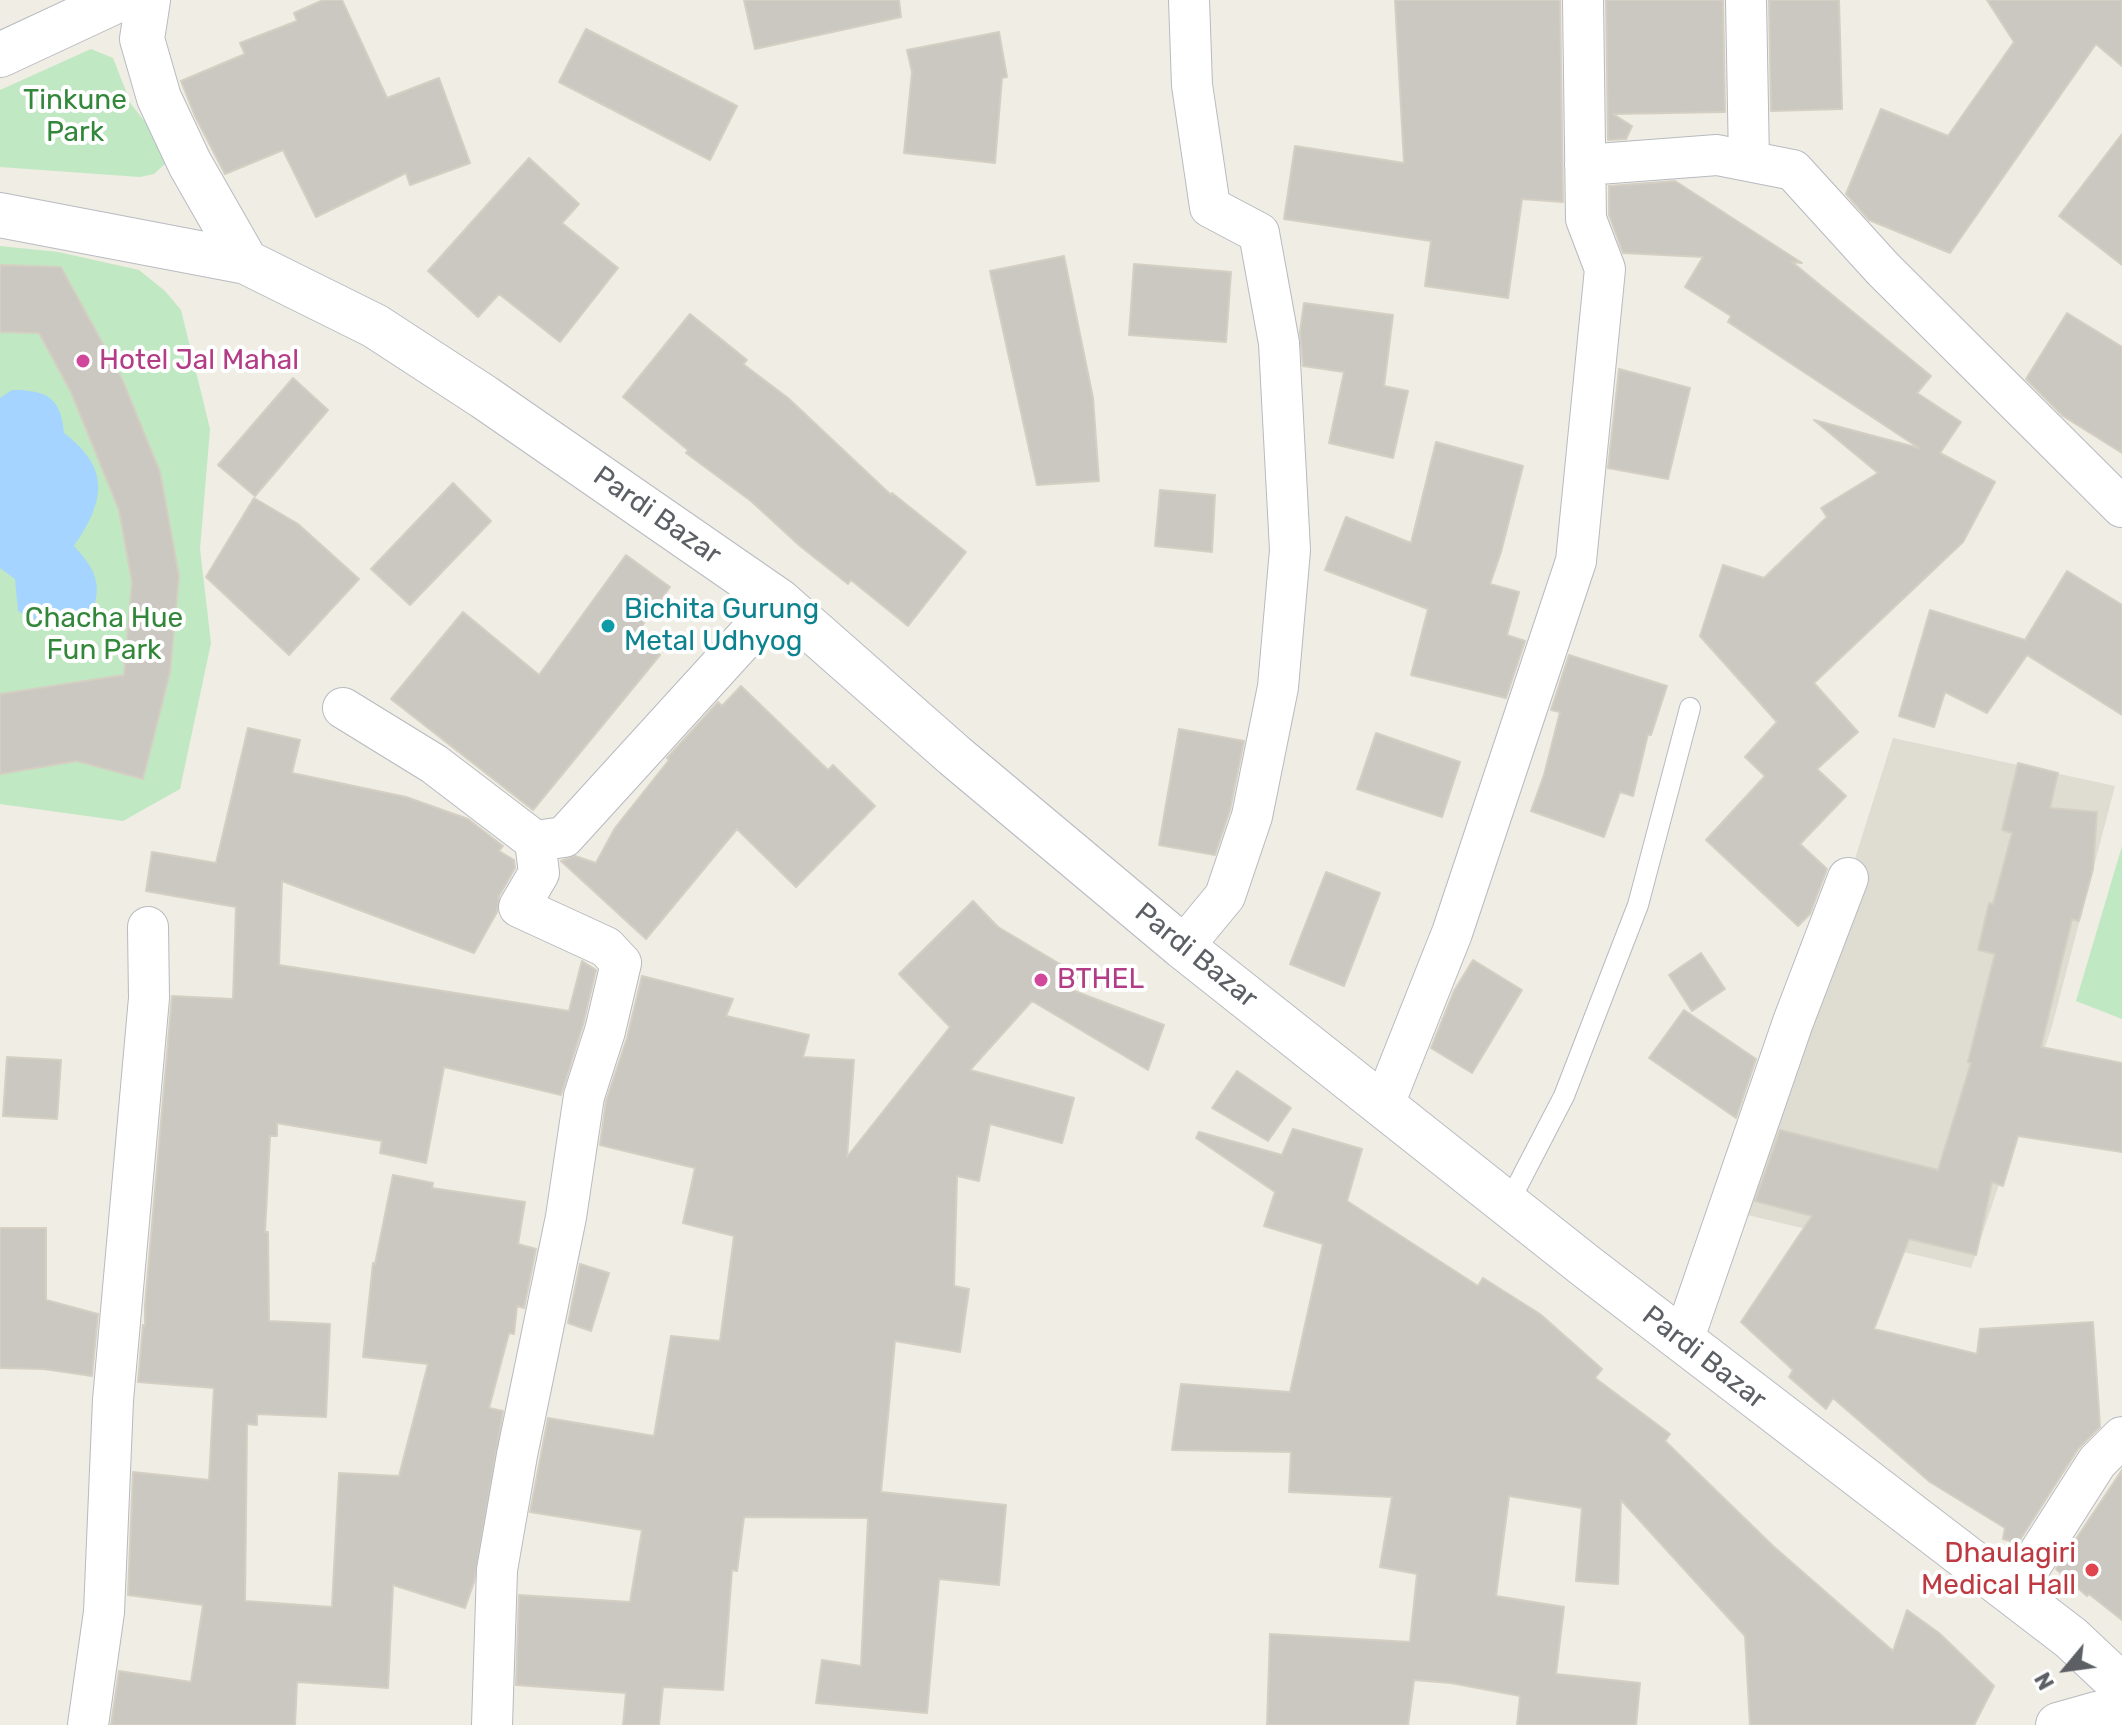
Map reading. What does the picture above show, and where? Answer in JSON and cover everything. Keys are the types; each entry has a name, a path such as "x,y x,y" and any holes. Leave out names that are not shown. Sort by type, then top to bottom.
{"main road":[{"path":"0,55 118,0"},
{"path":"148,0 142,39 159,98 190,164 246,262"},
{"name":"Pardi Bazar","path":"0,215 246,262 375,326 484,397 779,601 955,756 1183,947 1683,1341 2071,1638 2122,1686"},
{"path":"2058,1725 2097,1714 2122,1712"}],"street":[{"path":"1183,947 1225,896 1252,816 1278,687 1290,550 1279,343 1262,247 1259,233 1210,207 1192,85 1189,0"},
{"path":"1384,1104 1452,933 1576,561 1605,269 1586,219 1583,0"},
{"path":"1746,0 1749,161"},
{"path":"1585,165 1717,155 1793,170 1883,269 2122,507"},
{"path":"343,708 434,764 535,841 564,837 779,601"},
{"path":"492,1725 497,1570 566,1217 584,1096 605,1031 621,963 606,947 519,907 539,873 535,841"},
{"path":"1683,1341 1788,1037 1848,878"},
{"path":"88,1725 104,1612 113,1400 149,998 148,927"},
{"path":"2013,1594 2097,1462 2122,1437"}],"lane":[{"path":"1508,1204 1564,1096 1638,905 1690,708"}],"shaded area":[{"path":"1893,738 2115,786 2052,1026 1971,1268 1743,1214"}],"green space":[{"name":"Tinkune Park","path":"91,49 113,58 131,104 166,149 167,162 154,174 140,177 0,167 0,90"},
{"name":"Chacha Hue Fun Park","path":"0,246 58,252 139,270 165,291 181,310 210,429 200,549 211,643 180,789 123,821 0,804"},
{"path":"2122,846 2122,1019 2076,1001"}],"water":[{"path":"12,390 34,392 50,398 59,411 64,433 79,446 96,473 97,500 74,546 95,578 95,605 91,617 62,627 46,625 18,611 15,579 0,568 0,398"}],"building":[{"path":"323,0 342,0 387,98 439,78 470,163 410,185 406,173 316,217 283,150 225,174 181,81 245,54 240,43 297,21 294,13"},
{"path":"744,0 899,0 901,17 755,49"},
{"path":"1395,0 1560,0 1563,202 1522,199 1508,298 1425,286 1431,241 1284,219 1295,146 1404,163"},
{"path":"1606,0 1723,0 1725,112 1613,114 1632,126 1626,139 1608,140"},
{"path":"1769,0 1839,0 1842,109 1771,111"},
{"path":"1987,0 2122,0 2122,66 2096,44 1950,253 1869,220 1846,194 1881,109 1948,136 2014,42"},
{"path":"586,29 737,106 710,160 559,82"},
{"path":"999,32 1007,77 1002,78 995,163 904,153 912,72 907,50"},
{"path":"2122,134 2122,265 2059,216"},
{"path":"529,158 579,204 562,223 618,268 560,342 499,294 478,317 428,271"},
{"path":"1675,181 1802,263 1792,262 1931,376 1917,393 1961,422 1940,453 1995,482 1963,542 1814,683 1858,732 1817,769 1846,796 1800,844 1827,869 1810,914 1798,926 1706,840 1765,776 1745,757 1777,722 1700,636 1723,565 1764,578 1827,517 1821,508 1878,473 1814,420 1919,448 1728,322 1731,316 1685,287 1703,257 1623,253 1609,215 1609,186"},
{"path":"1064,256 1093,398 1099,481 1037,485 990,271"},
{"path":"1134,264 1231,272 1226,342 1129,335"},
{"path":"0,265 61,267 122,379 160,472 179,576 170,672 143,779 77,761 0,774 0,694 124,675 132,582 119,510 71,392 39,333 0,332"},
{"path":"1304,303 1393,315 1384,386 1408,391 1393,458 1329,443 1344,372 1303,366 1300,332"},
{"path":"2067,313 2122,347 2122,453 2063,416 2026,379"},
{"path":"690,314 747,360 743,364 788,398 891,495 966,552 908,626 851,580 848,584 800,546 751,501 686,453 688,450 623,397"},
{"path":"1619,369 1690,388 1668,479 1608,468"},
{"path":"293,378 328,410 255,496 218,465"},
{"path":"1436,442 1523,466 1490,584 1519,592 1507,635 1525,641 1506,698 1411,675 1428,609 1325,570 1346,517 1411,543"},
{"path":"453,483 491,521 410,605 371,569"},
{"path":"1160,490 1215,495 1212,552 1155,546"},
{"path":"254,498 298,524 359,579 289,655 206,577"},
{"path":"626,555 670,587 636,634 660,655 533,810 391,699 463,612 539,675"},
{"path":"2067,571 2122,605 2122,715 2027,655 1987,713 1945,692 1934,727 1899,716 1930,610 2025,640"},
{"path":"1569,655 1667,686 1651,735 1648,734 1633,796 1620,792 1604,837 1531,811 1560,712 1551,710"},
{"path":"741,686 828,770 833,765 875,806 796,887 737,829 646,939 561,861 575,856 596,863 615,828 669,760 667,758 718,702 722,706"},
{"path":"248,728 300,740 292,773 406,797 468,819 503,846 499,851 514,860 515,868 499,896 497,912 474,953 282,881 279,965 569,1011 582,961 596,970 561,1095 444,1067 426,1163 380,1153 382,1141 277,1123 277,1136 270,1136 265,1232 268,1232 269,1321 330,1324 326,1417 257,1414 257,1425 247,1424 245,1601 332,1607 339,1473 399,1476 428,1364 363,1357 373,1263 393,1175 433,1183 432,1188 525,1202 518,1244 536,1249 524,1308 517,1306 514,1334 509,1333 489,1408 503,1411 474,1582 465,1608 393,1585 388,1688 297,1682 295,1725 111,1725 119,1671 191,1682 203,1605 128,1595 133,1472 209,1480 214,1388 138,1382 172,996 233,999 236,907 146,891 152,852 216,863"},
{"path":"1179,729 1244,741 1230,810 1215,855 1159,845"},
{"path":"1376,733 1460,762 1442,817 1357,789"},
{"path":"2018,763 2058,773 2050,808 2097,812 2093,869 2079,921 2072,919 2041,1047 2122,1063 2122,1152 2018,1136 2003,1186 1992,1182 1976,1255 1909,1239 1874,1329 1977,1354 1980,1329 2093,1322 2100,1427 2078,1449 2018,1543 2003,1539 2005,1528 1930,1482 1833,1398 1826,1409 1789,1377 1793,1370 1741,1322 1812,1216 1755,1201 1780,1130 1938,1170 1971,1063 1968,1062 1995,954 1978,950 1989,903 1993,904 2012,833 2002,830"},
{"path":"1326,872 1380,893 1344,986 1290,964"},
{"path":"973,901 998,927 1080,976 1072,990 1164,1025 1148,1070 1032,1001 970,1070 1074,1098 1062,1143 990,1124 979,1181 957,1176 954,1286 969,1289 960,1352 895,1341 881,1492 1006,1505 999,1585 939,1579 927,1713 816,1703 822,1660 861,1666 868,1518 744,1517 737,1571 732,1570 723,1690 663,1687 659,1725 623,1725 626,1693 516,1685 519,1595 630,1602 642,1530 530,1512 548,1418 654,1436 671,1336 720,1341 734,1236 683,1223 695,1168 600,1145 606,1101 627,1038 642,976 733,999 726,1016 809,1035 803,1057 854,1060 847,1157 950,1027 899,974"},
{"path":"1701,953 1725,989 1692,1011 1669,975"},
{"path":"1473,960 1522,990 1472,1073 1431,1048 1454,991"},
{"path":"1684,1010 1756,1059 1736,1118 1649,1058"},
{"path":"7,1057 61,1060 57,1119 3,1116"},
{"path":"1237,1071 1291,1108 1268,1141 1212,1108"},
{"path":"1293,1129 1362,1149 1347,1201 1478,1286 1483,1278 1540,1314 1602,1369 1595,1378 1670,1434 1665,1441 1773,1546 1893,1651 1907,1610 1939,1633 1994,1686 1974,1725 1750,1725 1745,1636 1621,1500 1618,1584 1576,1581 1582,1508 1509,1496 1496,1596 1564,1607 1556,1674 1640,1683 1636,1725 1517,1725 1520,1696 1451,1683 1414,1680 1408,1725 1267,1725 1270,1634 1410,1642 1417,1574 1380,1567 1392,1497 1289,1492 1291,1452 1172,1450 1181,1384 1290,1392 1323,1244 1264,1226 1275,1192 1196,1138 1199,1132 1282,1155"},
{"path":"0,1228 46,1228 46,1300 98,1314 92,1376 44,1369 0,1368"},
{"path":"580,1264 609,1273 591,1331 568,1323"},
{"path":"2122,1470 2122,1620 2089,1594 2087,1596 2056,1569"}],"place":[{"name":"Hotel Jal Mahal","path":"83,361"},
{"name":"Bichita Gurung Metal Udhyog","path":"608,626"},
{"name":"BTHEL","path":"1041,980"},
{"name":"Dhaulagiri Medical Hall","path":"2092,1570"}]}
